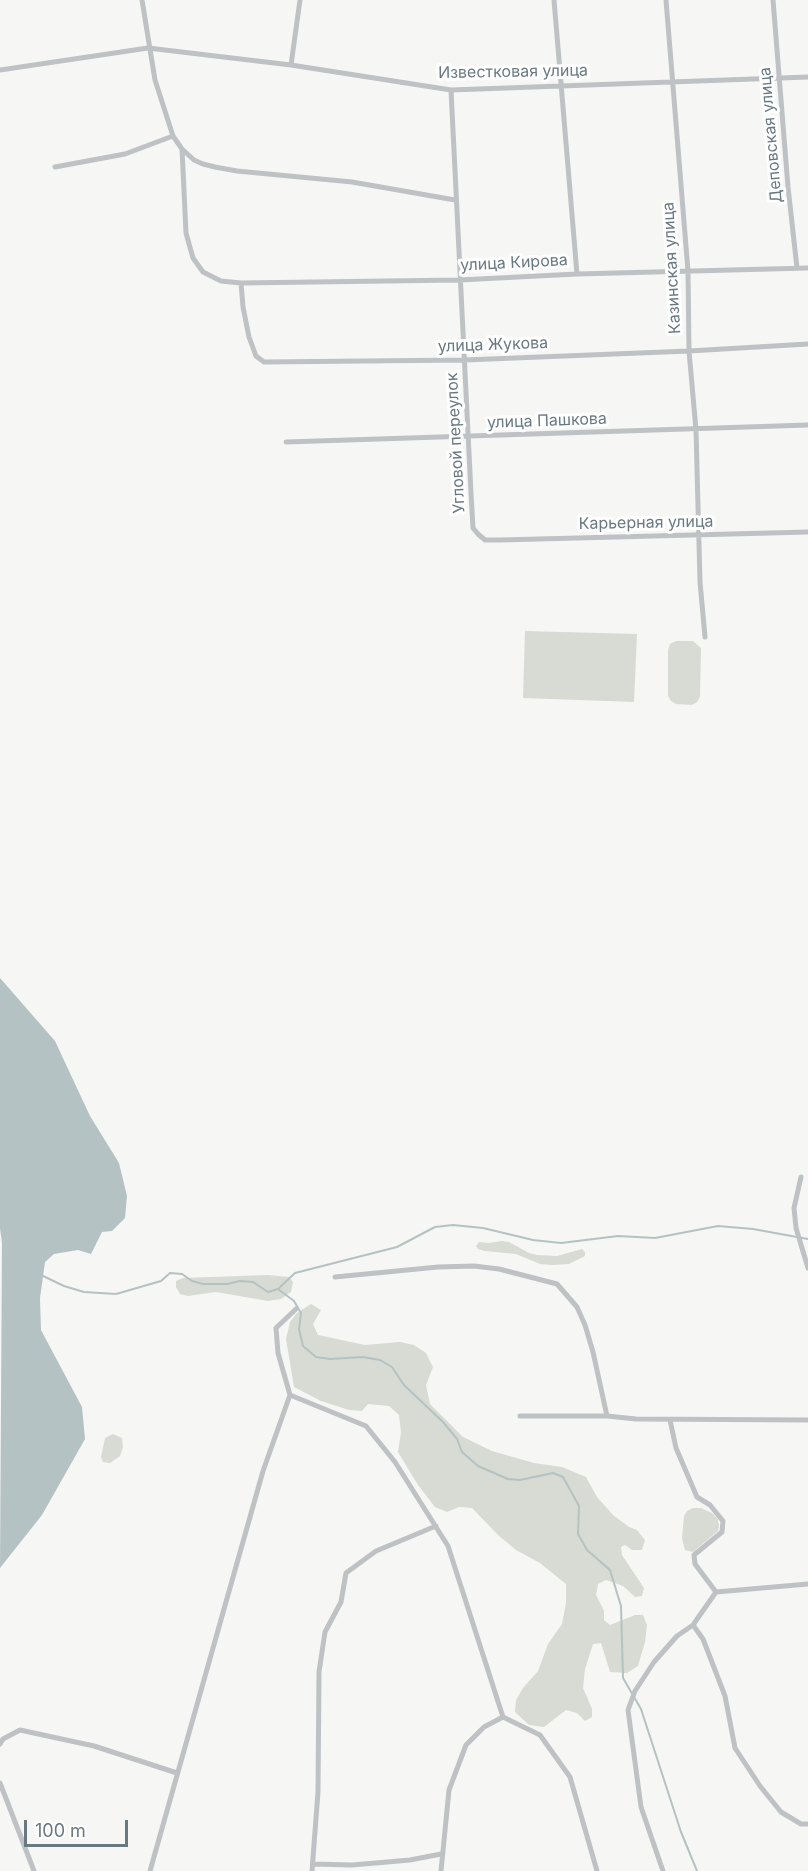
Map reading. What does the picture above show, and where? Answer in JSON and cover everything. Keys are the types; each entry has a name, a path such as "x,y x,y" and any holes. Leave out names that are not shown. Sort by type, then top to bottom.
{"street":[{"path":"142,0 154,80 173,136 182,149 194,159 203,164 237,171 352,182 455,200"},
{"path":"291,65 300,0"},
{"path":"554,0 577,274"},
{"name":"Казинская улица","path":"666,0 688,271 690,351 696,430 700,582 705,637"},
{"name":"Деповская улица","path":"773,0 797,268"},
{"name":"Известковая улица","path":"0,70 148,48 291,65 451,90 673,80 808,77"},
{"name":"Угловой переулок","path":"451,90 473,528 485,540"},
{"path":"55,167 125,154 173,136"},
{"name":"улица Кирова","path":"182,149 186,233 193,258 203,272 221,281 241,283 459,280 577,274 808,268"},
{"name":"улица Жукова","path":"241,283 249,337 256,356 264,362 465,360 808,344"},
{"name":"улица Пашкова","path":"286,442 468,438 808,425"},
{"name":"Карьерная улица","path":"485,540 808,532"},
{"path":"801,1177 796,1189 794,1208 796,1228 808,1268"},
{"path":"336,1277 438,1267 474,1266 499,1269 557,1284 577,1307 585,1325 607,1416"},
{"path":"150,1871 263,1471 290,1395 278,1353 276,1328 296,1309"},
{"path":"290,1395 366,1426 395,1462 448,1546 503,1717 540,1735 570,1777 597,1871"},
{"path":"520,1416 808,1420"},
{"path":"670,1419 676,1448 697,1497 710,1505 723,1521 722,1532 694,1556 694,1564 716,1593"},
{"path":"312,1871 318,1792 319,1672 325,1632 341,1602 346,1573 376,1551 436,1526"},
{"path":"663,1871 641,1806 628,1710 635,1691 654,1662 677,1636 693,1625 716,1593 808,1584"},
{"path":"693,1625 703,1639 725,1696 735,1748 760,1786 781,1812 801,1824 808,1824"},
{"path":"441,1871 449,1790 466,1745 484,1726 503,1717"},
{"path":"0,1744 3,1739 20,1730 94,1746 177,1773"},
{"path":"0,1783 34,1871"},
{"path":"314,1864 362,1864 410,1860 441,1854"}],"shaded area":[{"path":"525,631 637,634 634,702 523,698"},
{"path":"676,641 693,641 701,648 700,697 692,705 676,704 668,696 668,650 670,644"},
{"path":"0,978 55,1041 90,1116 119,1163 127,1196 125,1218 112,1231 102,1232 91,1254 78,1250 54,1254 45,1262 40,1298 41,1330 82,1407 85,1439 42,1515 0,1568 2,1243 0,1228"},
{"path":"502,1241 537,1255 557,1256 582,1249 585,1256 569,1264 540,1264 516,1254 485,1251 476,1246 479,1242"},
{"path":"268,1275 289,1277 293,1282 291,1292 281,1299 268,1301 216,1292 188,1296 180,1294 176,1287 176,1281 183,1278"},
{"path":"311,1304 321,1310 313,1324 318,1335 365,1345 400,1342 414,1345 426,1353 433,1367 426,1385 430,1404 463,1437 492,1451 534,1463 562,1467 586,1477 597,1497 613,1515 637,1530 645,1540 642,1550 632,1550 625,1545 621,1547 622,1555 644,1588 642,1596 635,1597 623,1586 606,1580 598,1584 596,1595 604,1611 604,1620 610,1625 635,1615 643,1615 647,1625 638,1666 627,1673 610,1672 601,1643 593,1644 585,1669 583,1688 592,1709 592,1717 585,1721 577,1713 566,1710 544,1727 529,1725 515,1712 516,1700 538,1671 548,1644 562,1624 566,1603 566,1584 540,1563 516,1550 472,1508 459,1507 447,1512 435,1507 418,1485 398,1452 401,1432 399,1415 389,1406 368,1404 362,1411 349,1410 321,1401 294,1387 286,1339 290,1322 297,1313"},
{"path":"113,1434 122,1438 123,1447 120,1456 110,1463 103,1462 101,1457 105,1438"},
{"path":"693,1508 701,1508 712,1513 718,1519 719,1526 718,1531 693,1552 685,1550 682,1538 684,1516"}],"waterway":[{"path":"41,1275 84,1292 116,1294 161,1281 170,1273 182,1274 192,1281 203,1284 253,1282 268,1292 278,1289 295,1273 397,1247 435,1227 453,1225 483,1228 533,1240 561,1243 618,1236 655,1238 718,1226 753,1229 808,1239"},
{"path":"278,1289 294,1301 301,1313 299,1329 303,1346 316,1357 330,1359 363,1357 380,1360 392,1367 404,1385 443,1422 457,1439 462,1452 478,1466 508,1479 520,1480 553,1473 563,1477 579,1506 578,1534 587,1550 610,1570 621,1606 623,1678 641,1709 681,1832 697,1871"}]}
